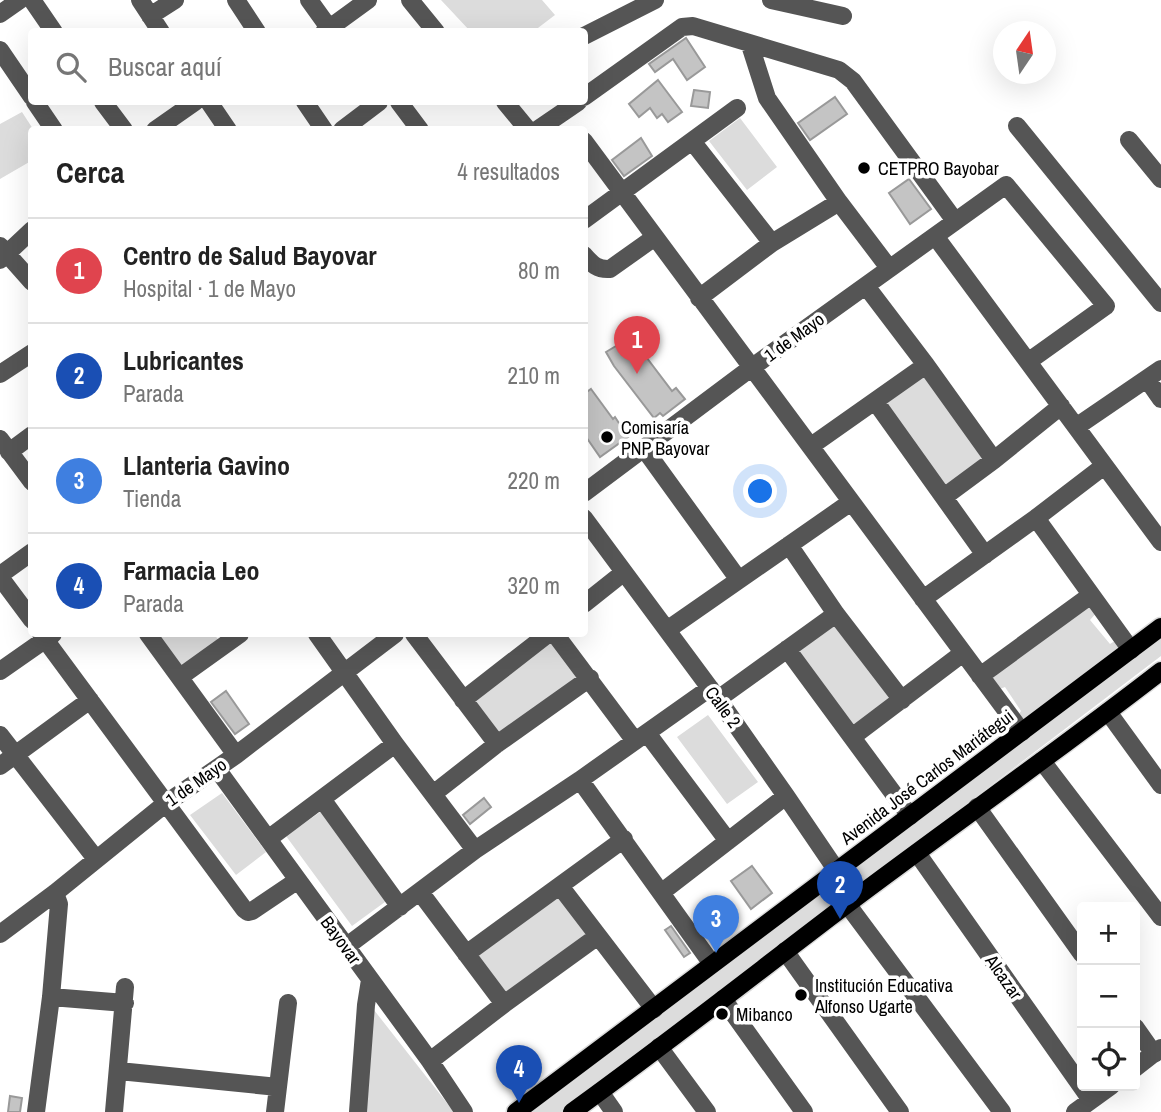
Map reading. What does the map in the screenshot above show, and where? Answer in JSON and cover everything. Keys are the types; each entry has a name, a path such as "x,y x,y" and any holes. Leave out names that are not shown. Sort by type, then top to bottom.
{"main road":[{"name":"Avenida José Carlos Mariátegui","path":"516,1112 1161,627"},
{"path":"572,1112 1161,671"}],"street":[{"path":"32,0 51,28"},
{"path":"140,0 158,28"},
{"path":"150,16 175,0"},
{"path":"236,0 254,28"},
{"path":"309,0 328,28"},
{"path":"332,28 368,0"},
{"path":"410,0 433,28"},
{"path":"588,34 654,0"},
{"path":"771,0 844,16"},
{"path":"588,94 682,27 693,26 839,70 853,81 955,221"},
{"path":"750,45 767,98 839,202 889,268"},
{"path":"0,50 28,91"},
{"path":"37,105 51,126"},
{"path":"105,105 121,126"},
{"path":"162,126 191,105"},
{"path":"211,105 225,126"},
{"path":"307,105 321,126"},
{"path":"347,126 375,105"},
{"path":"401,105 417,126"},
{"path":"507,105 525,126"},
{"path":"543,126 574,105"},
{"path":"588,217 737,108"},
{"path":"1017,126 1161,303"},
{"path":"1129,140 1161,179"},
{"path":"692,141 772,243"},
{"path":"588,146 1022,732"},
{"name":"1 de Mayo","path":"588,490 751,368 1006,185 1106,306 1029,361"},
{"path":"699,298 772,243 839,202"},
{"path":"28,232 2,253 28,278"},
{"path":"935,236 1161,542"},
{"path":"588,259 595,267 610,269 655,237"},
{"path":"866,286 994,460"},
{"path":"0,374 28,356"},
{"path":"811,446 926,365"},
{"path":"1076,427 1154,374 1161,399"},
{"path":"875,401 985,555"},
{"path":"944,497 1061,406"},
{"path":"28,437 5,446 28,477"},
{"path":"645,450 739,580"},
{"path":"923,599 1104,466"},
{"path":"667,630 851,502"},
{"path":"1036,518 1131,650"},
{"name":"Calle 2","path":"588,524 786,796 836,871 847,904 1002,1112"},
{"path":"789,545 836,614 902,700"},
{"path":"28,555 0,576 28,614"},
{"path":"588,601 624,573"},
{"path":"980,676 1091,595"},
{"path":"347,946 475,850 641,737 787,649 836,614"},
{"path":"0,671 43,637"},
{"path":"47,637 165,804 244,909 252,911 298,880"},
{"path":"150,637 236,755"},
{"path":"319,637 475,850"},
{"name":"1 de Mayo","path":"0,934 165,804 217,769 392,637"},
{"path":"416,637 496,744"},
{"path":"463,699 544,637"},
{"path":"557,637 728,841"},
{"path":"180,677 221,639"},
{"path":"787,649 910,816"},
{"path":"852,737 963,653"},
{"path":"433,794 496,744 590,678"},
{"path":"7,761 90,700"},
{"path":"1108,712 1161,785"},
{"path":"0,735 7,761 96,859"},
{"path":"268,839 395,744"},
{"path":"1042,761 1161,918"},
{"name":"Bayovar","path":"217,769 430,1061 464,1112"},
{"path":"580,780 712,964"},
{"path":"662,892 786,796"},
{"path":"322,799 400,907"},
{"path":"977,807 1077,947"},
{"path":"466,954 624,839"},
{"name":"Alcazar","path":"917,853 1091,1100"},
{"path":"560,886 654,1009"},
{"path":"419,892 504,1004"},
{"path":"36,1112 51,997 59,904 55,893"},
{"path":"430,1061 598,936"},
{"path":"785,951 900,1112"},
{"path":"358,1112 370,981"},
{"path":"51,997 125,995 114,1112"},
{"path":"723,999 804,1112"},
{"path":"275,1112 288,1003"},
{"path":"1136,1028 1157,1051 1140,1064"},
{"path":"659,1047 707,1112"},
{"path":"119,1071 278,1087"},
{"path":"1075,1112 1104,1091"},
{"path":"600,1092 614,1112"}],"shaded area":[{"path":"441,0 542,0 555,15 538,28 467,28"},
{"path":"22,112 31,126 28,126 28,163 0,179 0,124"},
{"path":"740,118 777,167 747,190 709,141"},
{"path":"926,371 988,456 943,490 882,405"},
{"path":"1087,603 1098,611 1090,620 1110,644 1118,639 1122,647 1025,721 1005,687 997,690 988,674"},
{"path":"835,620 898,701 854,735 794,650"},
{"path":"156,637 216,637 220,642 181,671"},
{"path":"551,638 582,678 497,737 470,701"},
{"path":"1161,639 1161,656 561,1112 533,1112"},
{"path":"708,715 758,782 727,804 677,737"},
{"path":"222,793 266,852 236,875 190,815"},
{"path":"323,810 389,899 352,926 286,836"},
{"path":"560,891 592,933 509,996 476,953"},
{"path":"374,1010 454,1112 365,1112"}],"building":[{"path":"686,38 705,67 687,80 673,59 655,72 649,64"},
{"path":"658,80 682,112 668,122 662,114 657,118 650,108 639,117 629,104"},
{"path":"694,90 710,92 708,108 691,106"},
{"path":"835,97 847,114 810,140 798,123"},
{"path":"641,138 652,156 624,176 612,160"},
{"path":"909,179 931,209 910,224 889,193"},
{"path":"631,337 672,391 676,388 685,399 663,416 660,413 654,418 606,352"},
{"path":"591,389 628,437 600,457 588,440 588,391"},
{"path":"226,691 249,724 235,734 211,702"},
{"path":"484,798 491,807 470,824 463,815"},
{"path":"752,866 772,893 751,909 731,881"},
{"path":"671,926 690,953 684,957 665,930"},
{"path":"10,1096 22,1098 20,1112 8,1112"}],"place":[{"name":"CETPRO Bayobar","path":"864,168"},
{"name":"Centro de Salud Bayovar","path":"637,374"},
{"name":"Comisaría PNP Bayovar","path":"607,437"},
{"name":"Lubricantes","path":"840,919"},
{"name":"Llanteria Gavino","path":"716,953"},
{"name":"Institución Educativa Alfonso Ugarte","path":"801,995"},
{"name":"Mibanco","path":"722,1014"},
{"name":"Farmacia Leo","path":"519,1103"}]}
